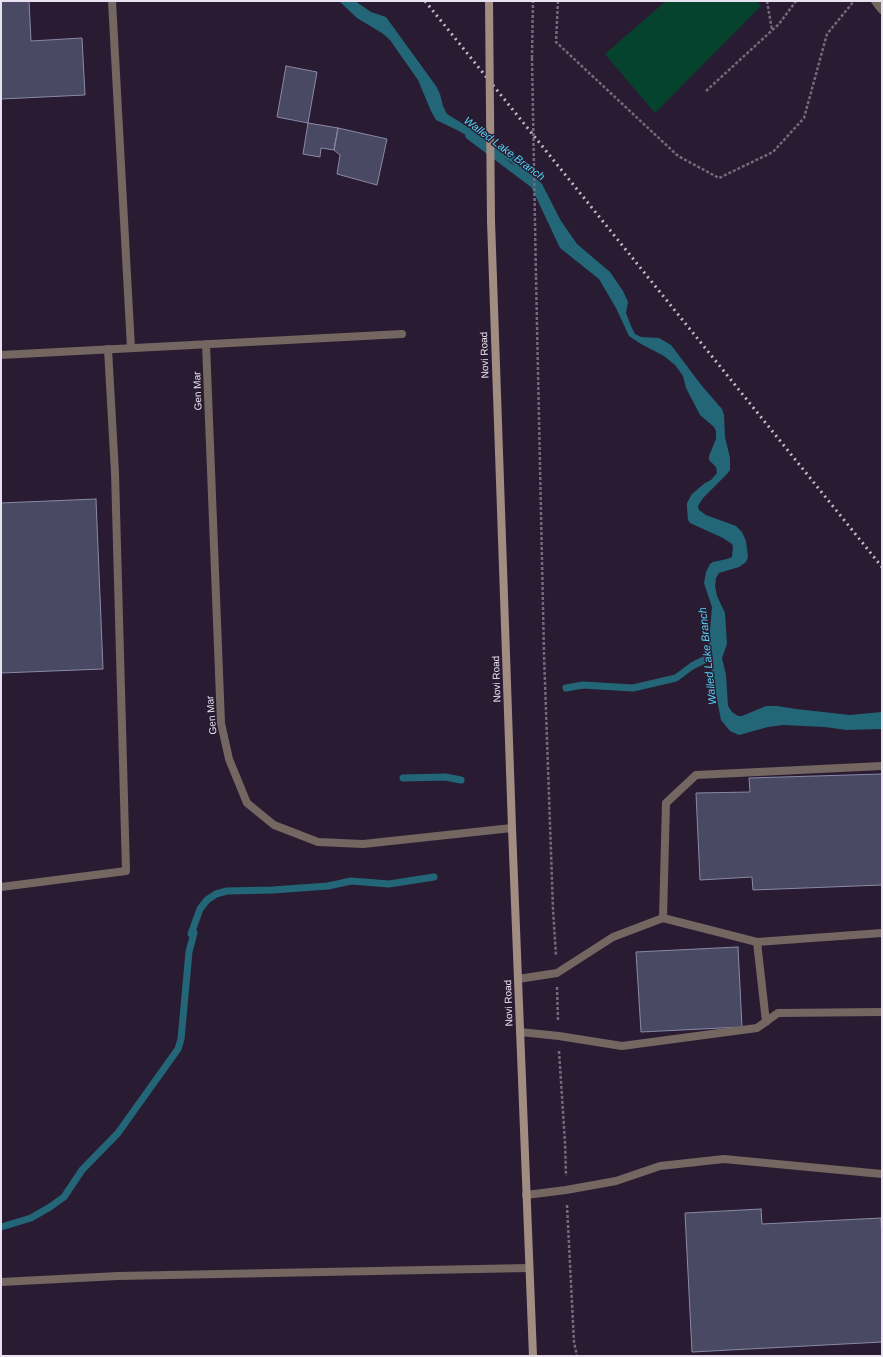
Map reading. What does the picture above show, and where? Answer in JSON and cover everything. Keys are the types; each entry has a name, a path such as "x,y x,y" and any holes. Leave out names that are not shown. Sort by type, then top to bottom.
{"main road":[{"name":"Novi Road","path":"489,1 491,220 512,828 533,1356"}],"street":[{"path":"112,1 131,348"},
{"path":"875,1 882,10"},
{"path":"1,355 402,334"},
{"name":"Gen Mar","path":"206,344 221,723 229,759 247,803 274,825 318,842 363,844 512,828"},
{"path":"1,887 126,870 115,473 108,349"},
{"path":"663,918 666,803 696,775 882,766"},
{"path":"518,979 557,973 613,937 663,918 757,942 882,932"},
{"path":"757,942 766,1022"},
{"path":"520,1032 559,1036 622,1046 757,1028 778,1013 882,1012"},
{"path":"526,1195 566,1190 616,1181 660,1166 724,1159 882,1174"},
{"path":"1,1282 118,1276 529,1268"}],"path":[{"path":"533,1 532,58 544,654 553,909 556,943 566,1190 574,1342 577,1356"},
{"path":"558,1 556,42 678,156 719,178 773,152 804,118 827,34 854,1"},
{"path":"767,1 772,30"},
{"path":"706,91 779,24 796,1"}],"green space":[{"path":"666,1 756,1 761,6 655,113 605,54"}],"water":[{"path":"339,1 355,1 371,12 386,17 436,86 447,114 515,156 542,184 561,221 577,244 610,272 623,291 628,302 626,313 635,334 641,337 659,338 671,345 702,386 722,409 724,415 725,437 730,458 730,470 703,498 698,506 699,510 706,515 736,526 742,532 746,541 748,557 746,562 739,567 719,573 716,578 715,586 717,596 725,613 727,644 722,658 726,675 728,706 732,712 738,716 742,716 766,706 777,706 850,715 882,712 882,729 846,730 825,727 783,725 768,727 739,735 730,731 721,720 708,652 712,607 704,583 706,572 710,564 732,557 733,547 732,544 723,538 690,523 688,520 687,508 687,503 692,494 711,480 717,473 716,467 709,460 709,456 716,439 716,431 714,427 700,415 686,388 683,376 675,365 664,356 629,336 616,308 599,279 560,248 529,182 512,163 459,131 436,120 418,80 390,40 382,33 357,18"}],"building":[{"path":"1,1 29,1 31,41 82,38 85,95 1,99"},
{"path":"286,66 317,72 308,123 277,117"},
{"path":"308,123 338,128 334,150 321,148 320,157 303,154"},
{"path":"338,128 387,139 377,185 337,174 340,155 334,150"},
{"path":"96,499 103,669 1,673 1,503"},
{"path":"882,774 882,885 753,890 752,877 700,880 696,793 750,792 749,778"},
{"path":"738,947 742,1027 641,1032 636,952"},
{"path":"761,1209 762,1224 881,1218 882,1342 692,1352 685,1213"}],"waterway":[{"name":"Walled Lake Branch","path":"469,136 534,185"},
{"path":"566,688 583,685 633,688 676,678 692,666 706,659 718,658"},
{"path":"403,778 445,777 461,780"},
{"path":"1,1227 31,1218 64,1197 82,1170 118,1133 178,1049 181,1039 189,952 194,933 191,934 200,909 207,900 216,894 227,891 273,890 328,886 351,881 389,884 434,877"}],"railway":[{"path":"425,1 882,567"}]}
